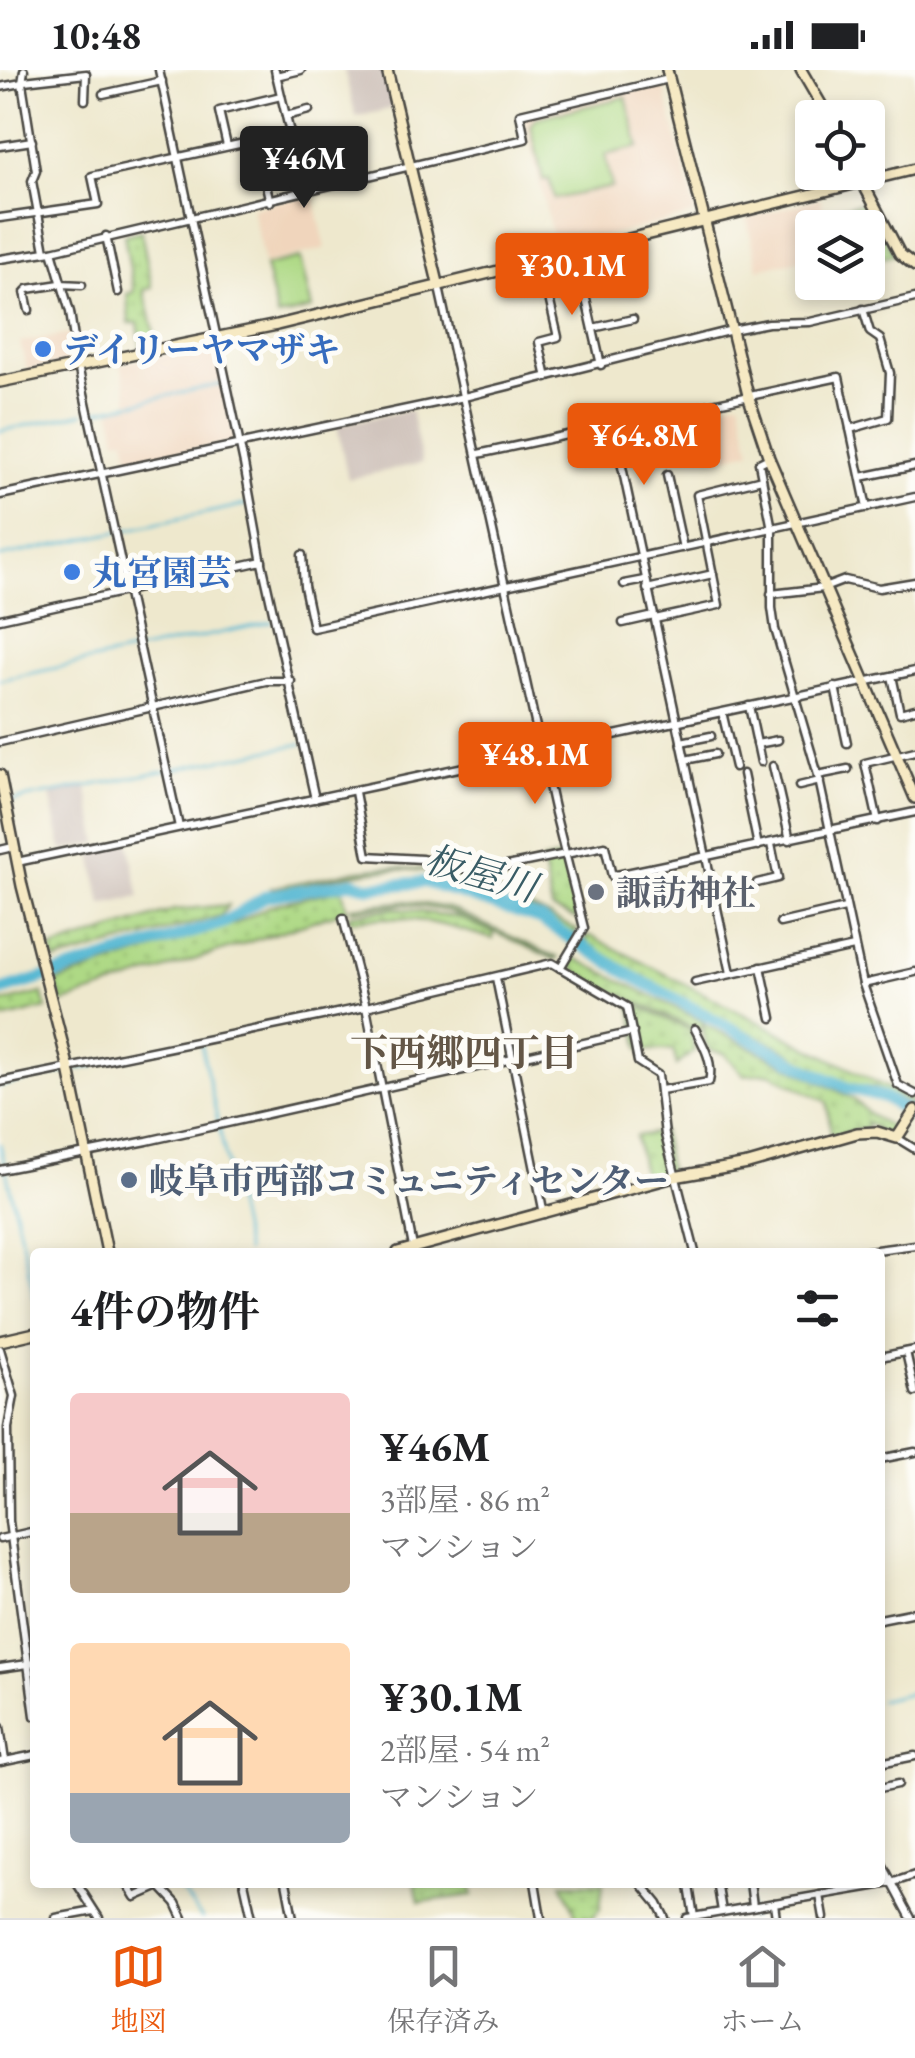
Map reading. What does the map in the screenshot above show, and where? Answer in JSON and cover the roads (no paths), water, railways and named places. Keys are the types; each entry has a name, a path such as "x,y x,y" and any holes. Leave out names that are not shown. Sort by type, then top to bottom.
{"street":[{"path":"24,70 22,82 36,171 32,181 38,212 70,312 78,366 179,827"},
{"path":"159,70 316,798"},
{"path":"0,218 98,204 92,176 290,133 276,73 301,70"},
{"path":"387,70 584,928 561,965"},
{"path":"800,70 818,100"},
{"path":"0,87 86,74 85,100"},
{"path":"0,259 270,202 525,140 520,114 668,75 748,395 769,458 896,755 910,774 915,798"},
{"path":"103,94 162,81"},
{"path":"227,146 219,111 281,96"},
{"path":"286,116 309,110"},
{"path":"255,140 270,202"},
{"path":"0,146 32,141"},
{"path":"246,174 279,167"},
{"path":"885,173 915,169"},
{"path":"0,382 216,337 704,222 815,190"},
{"path":"867,190 900,254 915,266"},
{"path":"106,236 118,292"},
{"path":"576,250 601,365"},
{"path":"540,258 558,338 539,342 548,378"},
{"path":"28,310 25,290 82,285"},
{"path":"0,495 464,397 732,330 768,323 810,322 915,298"},
{"path":"850,429 888,418 890,372 880,339 870,332 863,309"},
{"path":"593,328 632,319"},
{"path":"478,454 839,376 867,508"},
{"path":"613,425 731,974"},
{"path":"769,458 758,464 772,529 775,628 819,778 863,984 898,1086 915,1094"},
{"path":"860,478 915,466"},
{"path":"667,475 684,548"},
{"path":"624,623 719,605 699,493 762,479"},
{"path":"302,555 313,628 915,498"},
{"path":"0,619 264,560"},
{"path":"647,589 713,574"},
{"path":"624,584 645,580"},
{"path":"771,594 824,588 845,580 879,588 915,582"},
{"path":"17,862 915,671"},
{"path":"892,676 900,713 915,709"},
{"path":"0,742 266,681 291,681"},
{"path":"835,687 847,743"},
{"path":"749,706 760,762"},
{"path":"722,712 736,767"},
{"path":"682,742 712,736"},
{"path":"757,744 778,740"},
{"path":"878,821 865,763 915,751"},
{"path":"685,760 715,754"},
{"path":"773,766 790,840"},
{"path":"799,786 848,769"},
{"path":"743,774 758,846"},
{"path":"0,775 106,1248"},
{"path":"355,792 367,856 422,859 477,872 604,846 612,876 915,812"},
{"path":"756,884 778,878 772,844"},
{"path":"0,850 14,847"},
{"path":"780,923 845,908"},
{"path":"342,918 366,1006 413,1248"},
{"path":"695,982 854,947"},
{"path":"0,1082 552,963 561,965 627,1007 638,1062 658,1075 665,1135 695,1248"},
{"path":"761,968 772,1018"},
{"path":"863,984 915,972"},
{"path":"496,978 544,1214"},
{"path":"661,1090 708,1082 708,1054 694,1029"},
{"path":"0,1170 633,1032"},
{"path":"899,1137 915,1110"},
{"path":"425,1248 674,1177 748,1164 857,1133 899,1137 915,1149"},
{"path":"885,1249 915,1245"},
{"path":"0,1340 30,1334"},
{"path":"0,1349 14,1396 8,1428 10,1536 30,1658"},
{"path":"885,1356 911,1351 915,1392"},
{"path":"885,1458 915,1452"},
{"path":"0,1539 30,1533"},
{"path":"885,1618 915,1612"},
{"path":"0,1668 30,1664"},
{"path":"0,1727 3,1762 30,1756"},
{"path":"885,1762 915,1756"},
{"path":"885,1787 898,1784"},
{"path":"885,1870 912,1918"},
{"path":"885,1883 915,1875"},
{"path":"56,1918 97,1915 80,1888"},
{"path":"130,1888 136,1898 156,1888"},
{"path":"162,1888 183,1918"},
{"path":"245,1888 252,1918"},
{"path":"287,1888 294,1918"},
{"path":"536,1888 541,1918"},
{"path":"645,1888 665,1918"},
{"path":"689,1888 690,1917 858,1888"},
{"path":"718,1888 722,1911"},
{"path":"751,1888 754,1906"},
{"path":"820,1895 824,1918"},
{"path":"774,1902 776,1918"}],"waterway":[{"path":"92,412 222,384"},
{"path":"0,431 84,413"},
{"path":"0,557 248,504"},
{"path":"0,680 272,622"},
{"path":"12,801 301,744"},
{"name":"板屋川","path":"0,991 223,923 266,896 353,882 369,887 425,882 539,919 632,976 815,1073 848,1088 884,1097 915,1117"},
{"path":"201,1044 245,1248"},
{"path":"74,1070 95,1066"},
{"path":"0,1086 66,1072"},
{"path":"0,1144 30,1277"},
{"path":"885,1699 915,1692"},
{"path":"179,1888 202,1918"},
{"path":"746,1888 751,1918"}],"place":[{"name":"デイリーヤマザキ","path":"43,349"},
{"name":"丸宮園芸","path":"72,572"},
{"name":"諏訪神社","path":"596,892"},
{"name":"岐阜市西部コミュニティセンター","path":"129,1180"}],"district":[{"name":"下西郷四丁目","path":"464,1052"}]}
